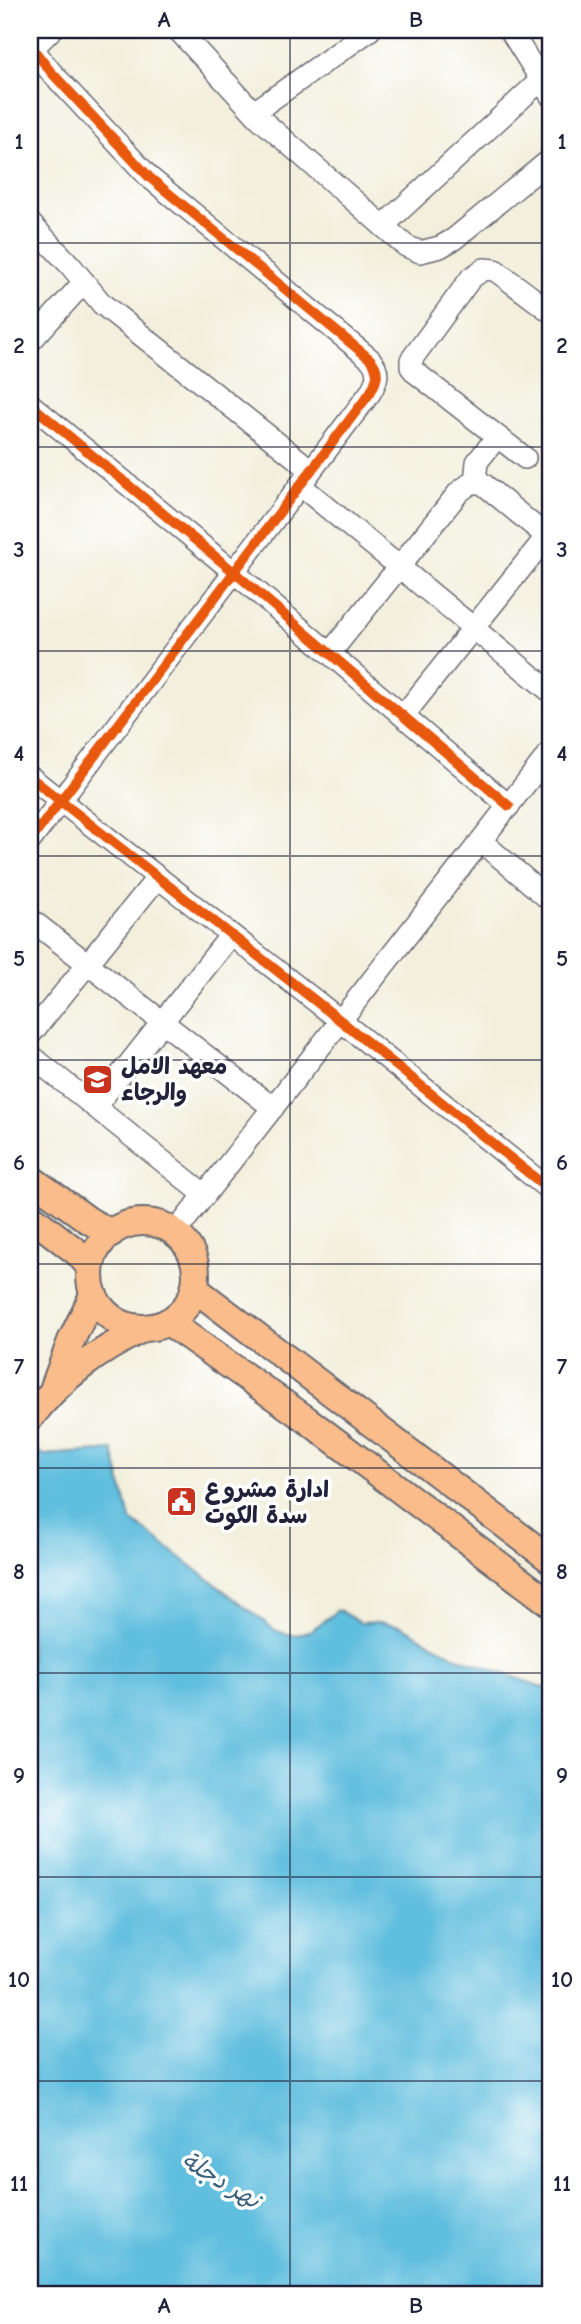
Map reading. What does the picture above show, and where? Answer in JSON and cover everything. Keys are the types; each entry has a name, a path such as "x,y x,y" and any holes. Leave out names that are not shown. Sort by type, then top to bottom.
{"main road":[{"path":"30,1178 111,1233"},
{"path":"30,1216 78,1253 90,1267"},
{"path":"30,1418 50,1392 96,1354 156,1325 180,1313 189,1301 195,1273 192,1258 175,1233 160,1225 127,1225 111,1233 94,1254 90,1267 93,1295 102,1309 114,1320 128,1326 156,1325 306,1419 551,1604"},
{"path":"194,1287 551,1560"},
{"path":"50,1392 93,1295"}],"street":[{"path":"30,841 370,393 378,377 370,359 149,177 31,48 51,30"},
{"path":"178,30 254,112 413,250 429,251 454,239 551,159"},
{"path":"254,112 370,30"},
{"path":"383,226 546,88 510,30"},
{"path":"30,223 102,304 305,477 399,567 551,692"},
{"path":"525,458 416,373 411,365 412,357 471,278 484,269 495,270 551,312"},
{"path":"30,342 83,282"},
{"path":"377,372 411,365"},
{"path":"30,404 234,572 509,806"},
{"path":"475,482 477,462 497,437"},
{"path":"330,653 458,492 475,482 491,489 549,538 473,627 403,716"},
{"path":"175,1233 551,751"},
{"path":"30,777 341,1021 551,1191"},
{"path":"481,841 551,901"},
{"path":"30,1035 158,877"},
{"path":"30,919 273,1108"},
{"path":"95,1107 231,935"},
{"path":"30,1055 205,1195"}],"water":[{"name":"نهر دجلة","path":"30,1444 44,1455 113,1450 130,1519 275,1630 285,1634 302,1634 338,1610 361,1623 378,1622 401,1626 454,1656 551,1690 551,2294 30,2294"}],"cycle path":[{"path":"30,45 51,72 149,177 370,359 376,368 377,376 370,393 30,841"},
{"path":"30,404 234,572 509,806"},
{"path":"30,777 341,1021 551,1191"}],"place":[{"name":"معهد الامل والرجاء","path":"98,1079"},
{"name":"ادارة مشروع سدة الكوت","path":"182,1502"}]}
